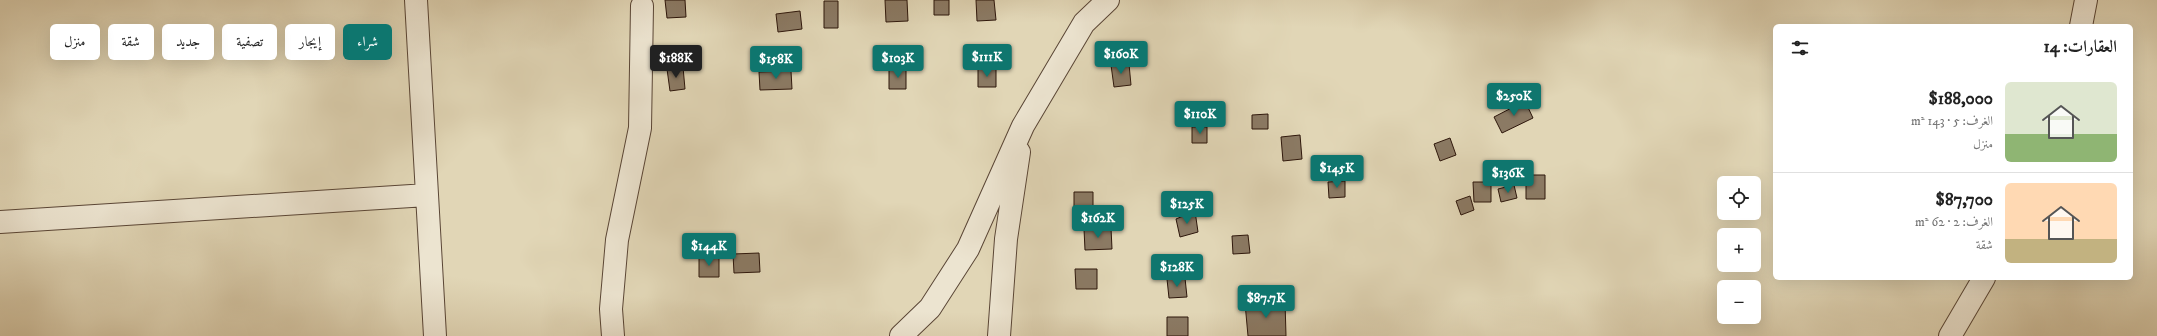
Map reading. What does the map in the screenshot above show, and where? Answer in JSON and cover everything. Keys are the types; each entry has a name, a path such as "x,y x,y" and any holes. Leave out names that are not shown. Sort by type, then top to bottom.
{"street":[{"path":"416,0 435,336"},
{"path":"901,336 930,308 968,249 1023,126 1084,23 1108,0"},
{"path":"2081,24 2086,0"},
{"path":"613,336 611,309 617,240 640,128 642,6"},
{"path":"998,336 1006,240 1023,126"},
{"path":"0,222 427,195"},
{"path":"1950,336 1983,280"}],"building":[{"path":"665,0 685,0 686,17 667,18"},
{"path":"885,0 907,0 908,21 886,22"},
{"path":"934,0 949,0 949,15 934,15"},
{"path":"976,0 994,0 996,20 977,21"},
{"path":"824,1 838,1 838,28 824,28"},
{"path":"800,11 802,29 778,32 776,14"},
{"path":"1129,64 1131,85 1114,87 1111,65"},
{"path":"683,67 685,89 670,91 667,69"},
{"path":"889,69 906,69 906,89 889,89"},
{"path":"978,69 996,69 996,87 978,87"},
{"path":"791,71 792,89 760,90 759,72"},
{"path":"1525,101 1533,118 1502,133 1494,117"},
{"path":"1268,114 1268,129 1252,129 1252,115"},
{"path":"1192,127 1207,127 1207,143 1192,143"},
{"path":"1300,135 1302,159 1283,161 1281,137"},
{"path":"1450,138 1456,155 1440,161 1434,144"},
{"path":"1526,175 1545,175 1545,199 1526,199"},
{"path":"1345,181 1345,197 1329,198 1328,182"},
{"path":"1473,182 1491,182 1491,202 1474,202"},
{"path":"1514,185 1517,198 1501,202 1498,189"},
{"path":"1074,192 1093,192 1093,209 1074,209"},
{"path":"1470,196 1474,210 1461,215 1456,201"},
{"path":"1195,211 1198,232 1180,237 1176,219"},
{"path":"1111,228 1112,249 1085,250 1084,229"},
{"path":"1248,235 1250,253 1233,254 1232,236"},
{"path":"759,253 760,272 734,273 733,254"},
{"path":"719,256 719,277 699,277 699,257"},
{"path":"1075,269 1097,269 1097,289 1076,289"},
{"path":"1185,278 1187,297 1169,298 1167,279"},
{"path":"1285,301 1286,336 1248,336 1245,303"},
{"path":"1167,317 1188,317 1188,336 1167,336"}]}
